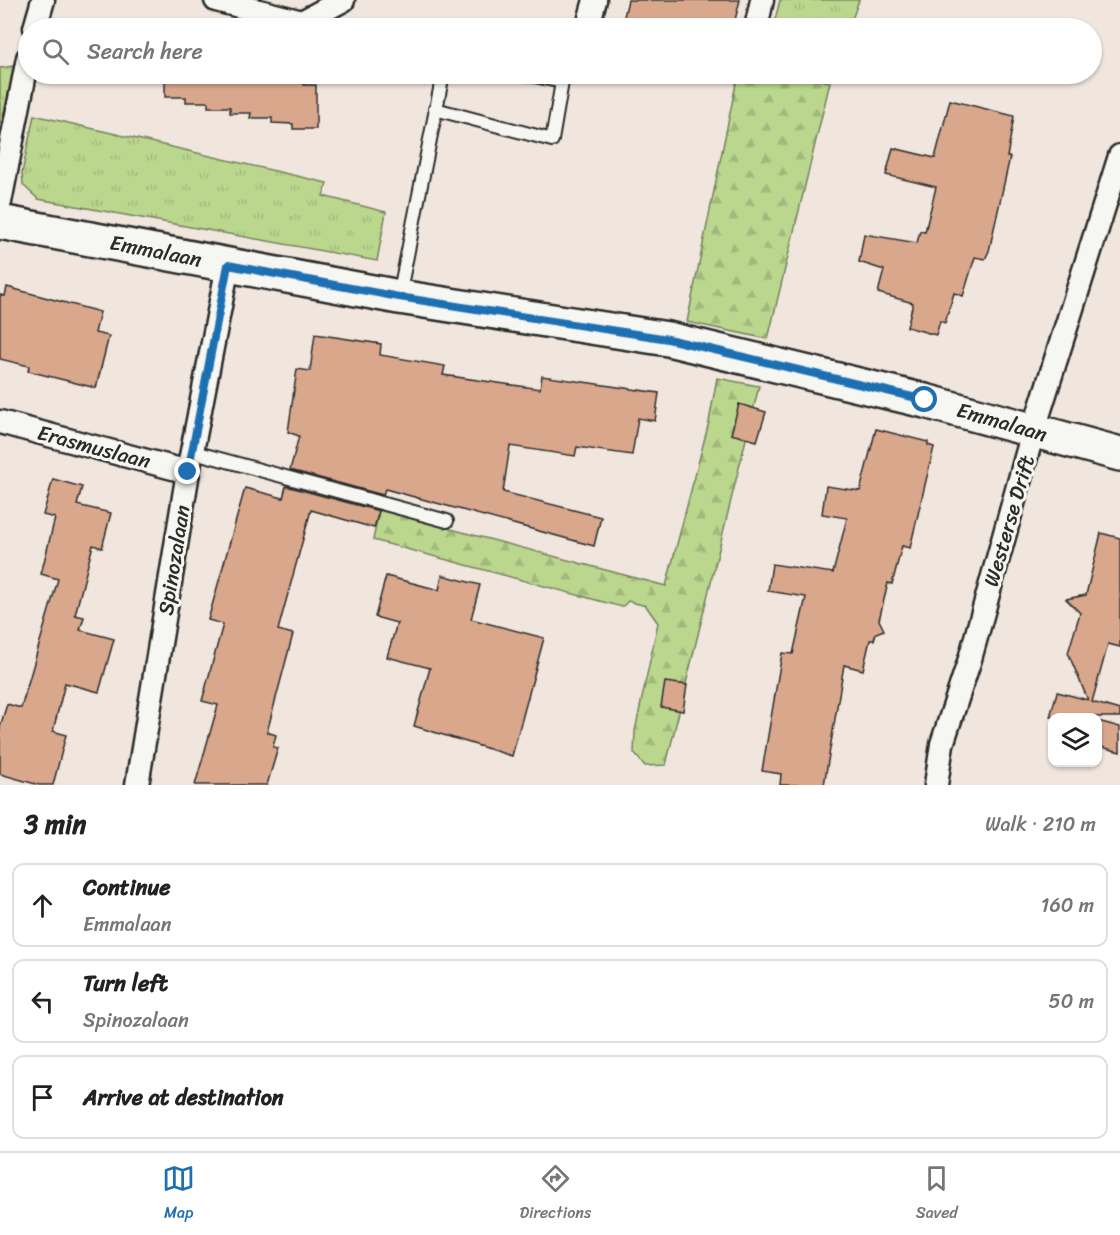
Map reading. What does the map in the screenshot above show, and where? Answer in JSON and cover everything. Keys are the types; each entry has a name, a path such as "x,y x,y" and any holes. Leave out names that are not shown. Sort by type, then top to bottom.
{"main road":[{"name":"Emmalaan","path":"0,222 399,297 668,339 925,400 1033,432 1120,454"}],"street":[{"path":"37,18 43,0"},
{"path":"216,0 286,18"},
{"path":"309,18 343,0"},
{"path":"758,18 762,0"},
{"path":"0,202 23,84"},
{"name":"Westerse Drift","path":"936,785 942,744 970,659 1033,432 1120,156"},
{"name":"Spinozalaan","path":"137,785 191,462 228,265"},
{"name":"Erasmuslaan","path":"0,422 191,462"}],"lane":[{"path":"399,297 441,84"},
{"path":"435,109 552,140 562,84"},
{"path":"191,462 447,521"}],"green space":[{"path":"780,0 859,0 853,18 776,18"},
{"path":"15,66 0,130 0,68"},
{"path":"736,84 830,84 768,339 687,322"},
{"path":"34,115 327,183 323,196 386,212 377,261 38,199 23,185 22,173"},
{"path":"717,378 759,386 666,765 645,766 634,753 635,731 658,623 646,606 628,601 622,607 373,540 379,510 666,586 709,422"}],"building":[{"path":"628,0 740,0 736,18 624,18"},
{"path":"165,84 316,85 316,129 293,129 293,124 272,123 272,118 250,118 251,113 230,113 230,107 208,107 208,102 186,102 186,97 165,97"},
{"path":"950,100 1014,116 1007,157 1010,157 989,251 985,259 975,257 963,296 954,293 945,323 940,321 936,335 907,327 913,303 878,293 884,270 859,262 864,234 917,243 920,231 925,232 936,187 886,175 893,148 935,158"},
{"path":"7,287 100,312 95,333 109,336 96,388 28,371 29,366 0,359 0,295 5,296"},
{"path":"315,334 381,344 380,355 445,366 443,375 540,389 542,376 659,393 655,421 638,418 632,455 577,447 575,456 510,446 503,492 601,517 594,546 385,489 383,495 290,470 299,436 288,432 297,369 310,371"},
{"path":"739,404 766,412 757,441 731,434"},
{"path":"876,429 928,442 928,445 934,447 910,548 902,546 892,584 888,583 879,620 884,630 876,633 874,640 870,640 863,670 844,665 824,785 780,785 781,774 762,771 782,653 793,654 806,597 768,591 772,564 833,573 847,518 822,514 826,486 860,491"},
{"path":"53,479 82,487 77,505 111,513 102,548 93,545 75,615 84,617 80,630 114,639 99,692 65,683 53,731 66,735 53,785 39,785 0,774 0,727 7,704 21,708 58,579 41,574 55,518 43,515"},
{"path":"286,486 379,511 374,528 311,510 278,630 293,634 267,732 276,735 273,747 278,748 267,785 195,785 218,705 202,701 223,624 208,620 245,488 283,498"},
{"path":"1101,533 1120,538 1120,647 1108,644 1092,702 1120,710 1120,717 1102,717 1102,713 1051,713 1057,692 1088,700 1068,653 1080,613 1066,599 1086,595"},
{"path":"442,575 480,585 471,619 544,638 512,756 414,726 430,668 387,657 397,623 375,617 386,576 439,590"},
{"path":"665,682 687,685 683,711 661,707"},
{"path":"1102,722 1120,727 1120,752 1102,747"}],"route":[{"path":"188,472 194,452 228,265 399,297 668,339 925,400"}]}
